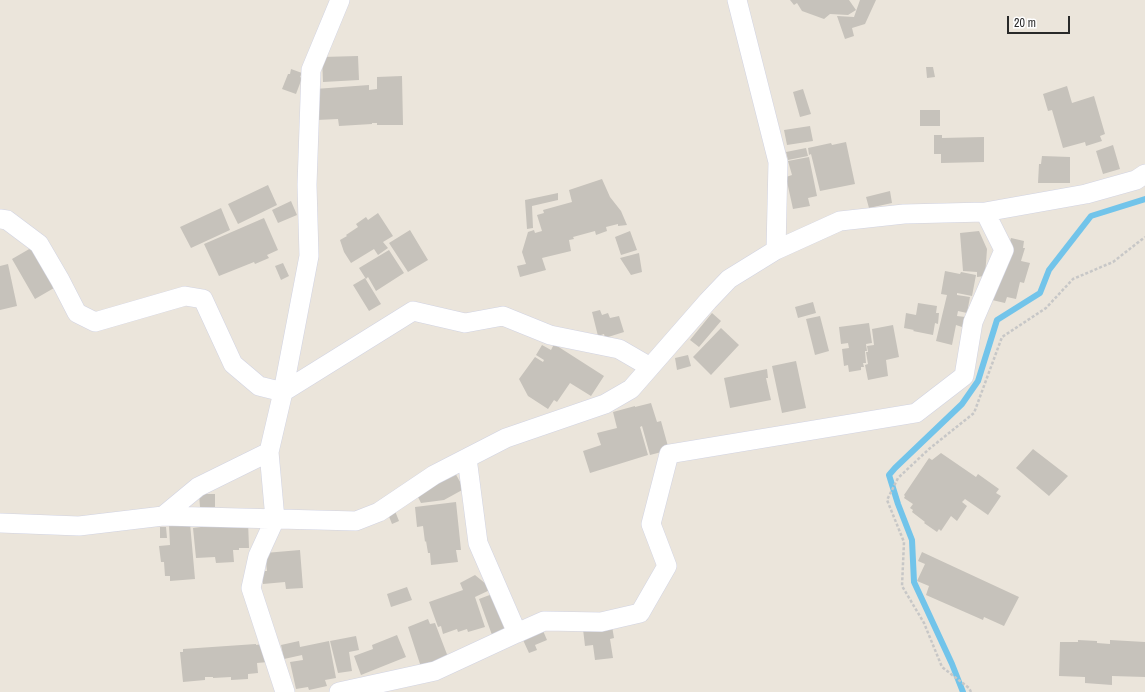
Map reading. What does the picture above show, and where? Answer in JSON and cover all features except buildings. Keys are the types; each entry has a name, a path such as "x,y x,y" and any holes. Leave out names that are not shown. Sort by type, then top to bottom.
{"street":[{"path":"285,692 251,588 258,556 274,519 269,452 283,392 309,256 307,185 311,70 340,0"},
{"path":"737,0 778,162 776,250"},
{"path":"0,523 79,526 163,516 356,521 379,512 434,475 506,438 606,404 631,389 708,301 729,280 776,250 840,221 904,214 985,212 1086,194 1136,180 1145,174"},
{"path":"340,692 435,671 544,621 600,622 640,613 667,566 651,524 669,454 916,413 964,376 973,322 1004,250 985,212"},
{"path":"0,219 7,220 39,244 60,280 77,314 95,322 185,296 203,299 233,364 259,386 283,392 413,311 465,323 503,316 550,335 619,349 650,367"},
{"path":"163,516 198,487 269,452"},
{"path":"467,458 478,543 517,633"}],"path":[{"path":"971,692 969,688 942,667 924,623 902,586 904,542 887,500 898,478 928,449 974,413 1002,337 1046,308 1073,279 1113,262 1145,237"}],"waterway":[{"path":"963,692 952,664 914,582 912,540 889,475 962,404 978,381 997,320 1040,293 1049,270 1091,216 1145,199"}]}
